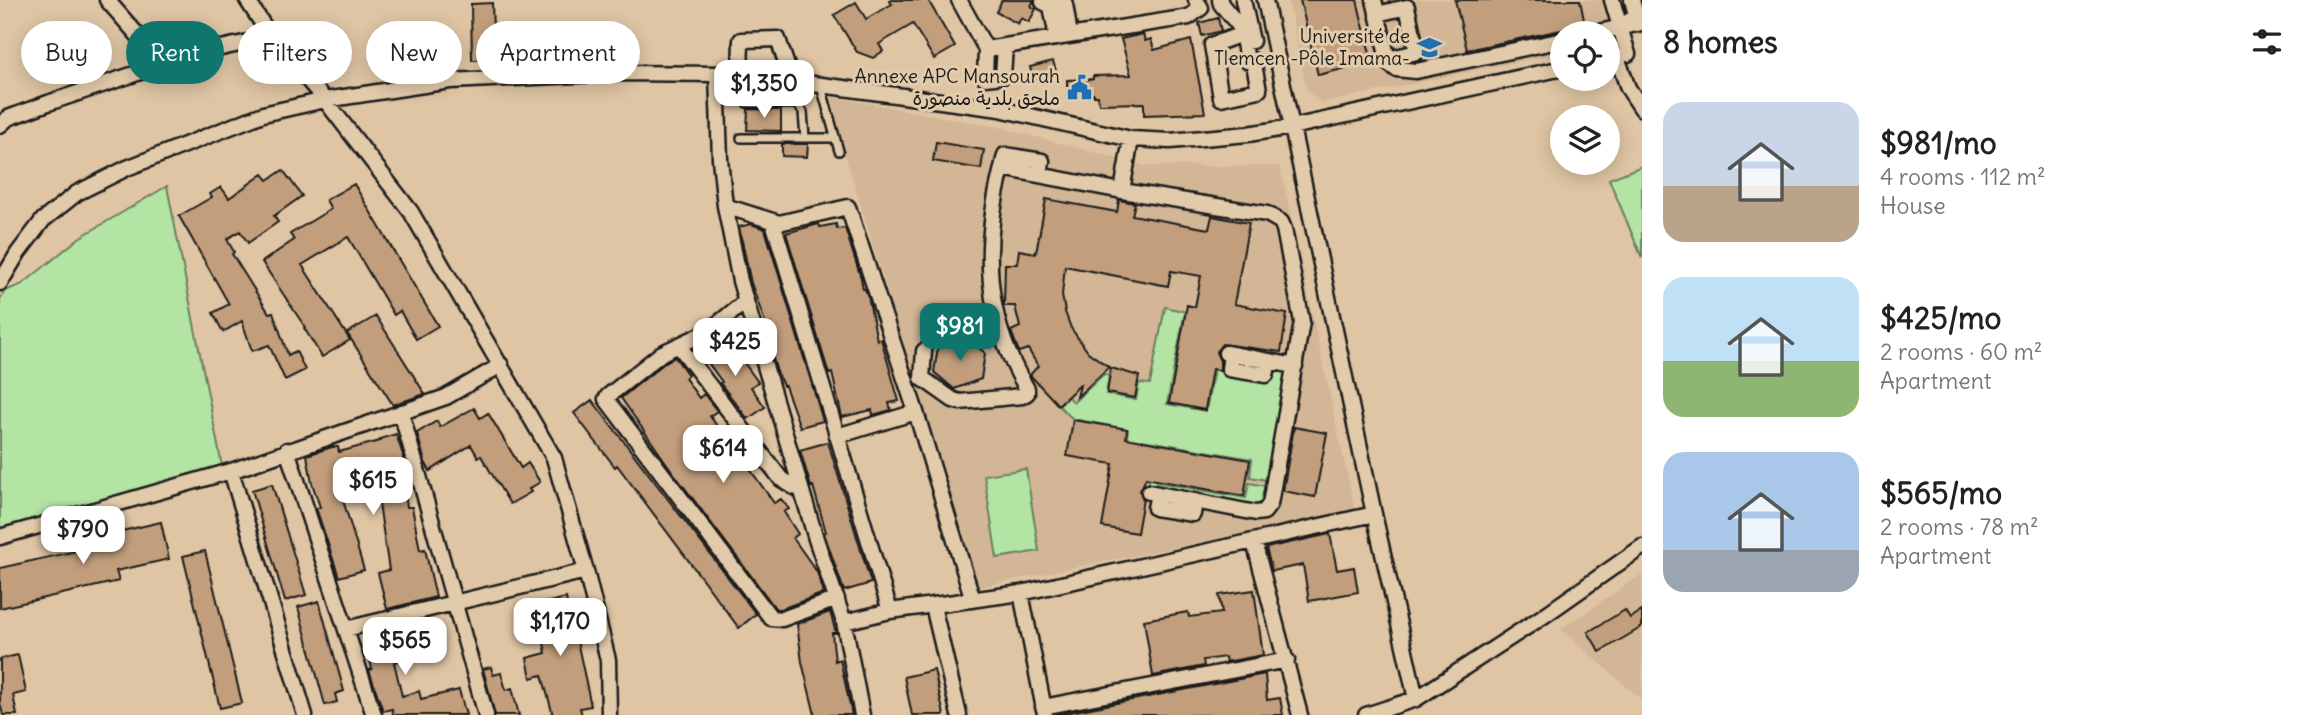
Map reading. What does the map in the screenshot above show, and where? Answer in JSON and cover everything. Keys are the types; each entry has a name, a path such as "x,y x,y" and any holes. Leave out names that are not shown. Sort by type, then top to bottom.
{"street":[{"path":"107,0 126,22"},
{"path":"247,0 261,21"},
{"path":"960,0 986,49 985,78 1003,76 1004,46"},
{"path":"1044,0 1043,2 1051,6 1064,36"},
{"path":"1057,0 1065,4 1064,36"},
{"path":"986,49 1189,17 1198,4 1244,0 1252,41"},
{"path":"1265,0 1416,699"},
{"path":"1602,0 1605,16 1638,11"},
{"path":"1220,2 1252,41"},
{"path":"1388,60 1417,52 1407,7 1375,7 1388,60 1389,64 1396,69 1416,71 1550,43"},
{"path":"1616,14 1628,89 1642,109"},
{"path":"1241,28 1242,34 1212,46 1221,98 1259,90 1253,61 1248,61 1244,43 1272,37"},
{"path":"740,76 741,40 778,39 792,82"},
{"path":"0,283 43,220 77,193 127,168 263,114 326,100 450,82 621,73 740,76 1000,109 1131,139 1170,141 1292,127 1550,71"},
{"path":"717,75 719,159 725,206 746,301 801,489 844,622 862,715"},
{"path":"0,125 8,118 126,77"},
{"path":"312,84 411,212 554,458 586,570 607,660 609,715"},
{"path":"1122,191 1131,139"},
{"path":"924,351 922,378 953,400 960,402 1022,396 1027,393 1027,388 1007,353 996,317 989,270 992,206 1005,155 1042,161 1040,175 1267,214 1281,222 1302,316 1270,504 1264,512 1256,513 1195,501 1193,514 1155,508 1154,493"},
{"path":"725,206 773,222 785,223 848,206 916,412 973,600"},
{"path":"773,222 890,611"},
{"path":"746,301 709,331 662,353 607,396 608,404 771,618 782,619 837,598"},
{"path":"679,346 781,479 794,488 801,489"},
{"path":"1228,354 1229,369 1266,375 1269,361 1295,366"},
{"path":"0,537 231,471 446,397 502,365"},
{"path":"401,412 486,715"},
{"path":"837,436 916,412"},
{"path":"287,450 374,715"},
{"path":"231,471 302,714"},
{"path":"844,622 890,611 1021,593 1374,514"},
{"path":"1254,542 1300,715"},
{"path":"1366,715 1416,699 1542,617 1642,547"},
{"path":"345,629 586,570"},
{"path":"1021,593 1044,711 1287,660"},
{"path":"933,606 959,715"}],"lane":[{"path":"763,79 763,103"},
{"path":"821,85 839,151"},
{"path":"747,103 797,104 803,112 805,138"},
{"path":"741,138 835,138"}],"shaded area":[{"name":"Université de Tlemcen -Pôle Imama-","path":"1288,0 1642,0 1642,36 1632,33 1620,35 1620,21 1550,21 1550,55 1321,103 1307,90"},
{"path":"827,96 999,127 1146,166 1280,166 1355,511 978,587"},
{"path":"1642,574 1642,700 1561,629"}],"green space":[{"path":"1642,166 1642,258 1609,179"},
{"path":"167,186 222,466 0,528 0,299 5,291 23,284 79,238"},
{"path":"1165,307 1200,315 1200,318 1184,316 1167,404 1206,411 1220,338 1225,348 1224,372 1273,367 1286,369 1267,480 1250,477 1252,459 1142,440 1140,447 1126,444 1128,429 1073,419 1059,406 1068,397 1074,402 1104,374 1109,376 1106,394 1136,400 1139,383 1150,384"},
{"path":"1026,469 1039,551 997,558 984,475"},
{"path":"1157,475 1156,482 1246,498 1249,483 1266,486 1264,500 1259,507 1148,488 1150,476"}],"building":[{"path":"889,0 928,0 955,47 934,59 913,24 879,44 883,51 873,58 857,52 834,15 856,2 866,19 892,4"},
{"path":"1002,0 1034,0 1031,6 1036,9 1029,22 1021,18 1018,24 996,12"},
{"path":"1300,0 1357,0 1372,62 1318,75"},
{"path":"1455,0 1580,0 1584,21 1550,21 1550,32 1467,50"},
{"path":"492,3 493,21 476,21 476,60 472,60 471,4"},
{"path":"1218,18 1221,31 1202,36 1199,23"},
{"path":"1143,34 1145,41 1151,39 1154,50 1191,40 1205,113 1144,115 1144,103 1099,104 1098,96 1094,94 1067,95 1067,80 1131,75 1121,39"},
{"path":"1053,61 1057,74 1033,80 1030,67"},
{"path":"748,109 781,110 781,131 747,130"},
{"path":"936,142 984,150 981,169 933,161"},
{"path":"782,144 808,144 807,157 782,156"},
{"path":"283,170 302,196 274,216 278,222 248,243 240,231 227,239 234,252 232,254 269,313 273,312 288,355 296,351 305,370 285,380 269,345 252,351 242,321 223,332 213,313 229,304 179,216 212,197 210,194 221,187 229,198 263,174 268,180"},
{"path":"354,184 438,326 416,339 400,311 394,315 348,237 302,265 350,340 322,357 262,262 294,240 290,234 331,209 326,200"},
{"path":"1046,199 1117,212 1119,200 1135,203 1132,215 1209,229 1212,216 1249,223 1234,304 1287,314 1281,352 1222,344 1216,352 1220,370 1212,369 1205,410 1169,403 1187,305 1195,307 1201,276 1171,271 1168,286 1065,266 1062,295 1071,328 1088,352 1109,367 1077,397 1080,385 1058,405 1030,375 1038,366 1028,349 1019,352 1011,331 1020,327 1015,306 1004,306 1005,264 1017,264 1019,250 1036,253"},
{"path":"751,224 765,229 823,421 800,427 777,372 763,326 766,325 751,283 739,227"},
{"path":"819,224 820,227 836,224 837,229 845,228 863,289 868,296 877,340 881,339 899,401 889,403 891,410 873,415 872,410 842,417 832,373 829,374 786,233"},
{"path":"376,316 425,394 393,405 347,333"},
{"path":"965,336 985,353 981,379 954,389 934,372 938,347"},
{"path":"729,342 758,382 751,387 765,407 748,419 701,353 715,344 719,349"},
{"path":"675,357 688,375 685,378 699,398 704,394 717,411 710,416 724,436 689,461 731,446 733,448 741,442 754,461 747,465 774,503 781,499 789,509 784,512 798,534 793,538 817,572 824,593 776,609 672,471 621,398"},
{"path":"1111,368 1139,376 1135,398 1107,393"},
{"path":"592,400 756,614 739,628 617,465 615,467 574,413"},
{"path":"474,408 480,418 488,413 521,468 528,463 540,482 529,489 531,492 510,504 481,456 478,457 471,445 430,471 425,462 417,433 437,421 440,427"},
{"path":"1073,420 1127,429 1126,438 1250,460 1244,496 1146,478 1140,491 1143,499 1137,533 1102,527 1113,464 1067,456"},
{"path":"1294,427 1327,433 1315,497 1283,491"},
{"path":"396,434 403,455 407,507 412,507 420,550 425,549 436,597 387,609 378,573 389,570 376,484 338,483 364,570 339,577 316,508 320,507 307,455 332,447 338,447 339,452"},
{"path":"828,442 871,583 844,591 800,450"},
{"path":"272,484 306,595 285,601 252,490"},
{"path":"161,522 169,559 116,571 119,581 0,608 0,568 98,546 96,537"},
{"path":"1330,534 1337,570 1354,567 1358,592 1309,601 1303,565 1272,571 1266,548"},
{"path":"205,551 242,703 220,708 183,556"},
{"path":"1254,590 1263,655 1226,662 1225,657 1203,660 1204,666 1153,676 1144,620 1188,612 1189,617 1222,613 1219,595"},
{"path":"566,598 571,620 577,618 580,635 576,636 591,706 580,708 582,715 553,715 542,675 531,678 527,658 546,653 541,627 533,629 528,607"},
{"path":"319,601 344,691 335,694 337,702 325,705 298,607"},
{"path":"1625,610 1630,618 1642,611 1642,627 1600,652 1588,632"},
{"path":"830,612 836,633 832,633 835,661 840,659 852,715 815,715 802,662 797,624"},
{"path":"417,622 424,656 394,662 402,696 419,691 421,699 459,690 466,715 393,715 392,709 383,711 369,670 372,669 365,636 378,634 379,640 401,635 400,626"},
{"path":"18,655 26,692 13,695 17,715 3,715 0,703 0,659"},
{"path":"491,667 493,675 501,673 506,690 512,688 519,715 495,715 483,669"},
{"path":"934,670 944,715 912,715 904,677"},
{"path":"1265,674 1267,700 1280,698 1283,715 1055,715"}],"place":[{"name":"Université de Tlemcen -Pôle Imama-","path":"1430,47"},
{"name":"Annexe APC Mansourah ملحق بلدية منصورة","path":"1080,87"}]}
